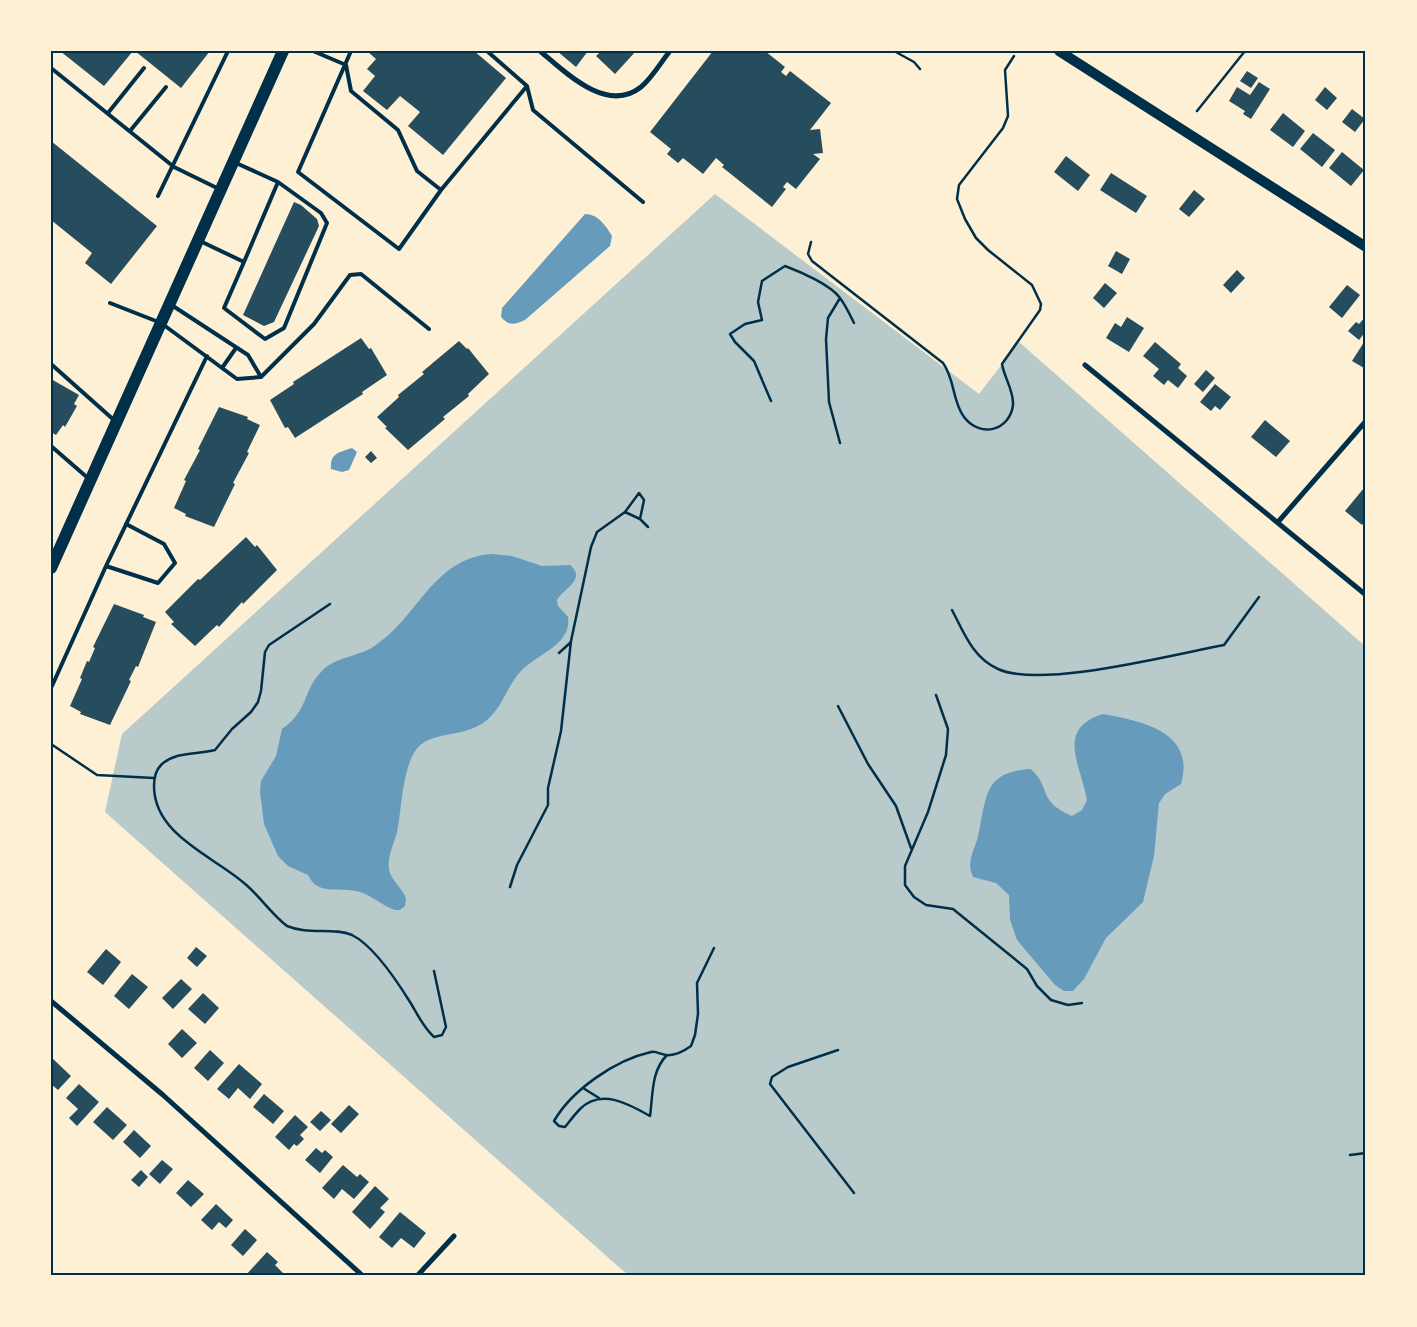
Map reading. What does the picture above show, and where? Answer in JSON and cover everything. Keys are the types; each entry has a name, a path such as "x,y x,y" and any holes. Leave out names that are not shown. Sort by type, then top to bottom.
{"main road":[{"path":"51,568 283,51"},
{"path":"1060,51 1366,247"}],"street":[{"path":"540,51 584,86 608,96 620,98 641,87 670,51"},
{"path":"1085,365 1366,595"},
{"path":"1278,522 1366,421"},
{"path":"51,1001 163,1095 363,1276"},
{"path":"417,1276 454,1236"}],"lane":[{"path":"158,196 174,167 228,51"},
{"path":"313,51 346,65"},
{"path":"351,51 298,172 399,249 441,190 527,86"},
{"path":"487,51 527,86 533,110 643,202"},
{"path":"346,65 351,91 398,130 417,171 441,190"},
{"path":"51,68 174,167 221,190"},
{"path":"108,113 144,68"},
{"path":"130,131 166,87"},
{"path":"234,162 278,182 320,213 327,223 284,328 265,339 224,308 278,182"},
{"path":"198,240 244,262"},
{"path":"110,303 161,323 237,378 261,377 314,324 350,275 361,274 429,329"},
{"path":"170,304 248,356 261,377"},
{"path":"222,368 236,348"},
{"path":"52,686 106,566 207,356"},
{"path":"51,364 117,422"},
{"path":"51,446 91,480"},
{"path":"106,566 158,583 175,564 164,544 126,524"}],"path":[{"path":"835,51 841,51"},
{"path":"894,51 914,62 920,69"},
{"path":"1198,111 1246,51"},
{"path":"811,242 808,254 812,261 943,362 957,405 971,425 980,431 990,430 1001,424 1009,414 1012,405 1011,393 1002,364 1040,310 1041,304 1032,285 976,238 957,199 959,186 1003,128 1008,116 1005,70 1014,56"},
{"path":"771,401 754,361 735,342 730,334 745,324 762,320 758,302 762,281 785,266 804,273 830,288 840,298 854,324"},
{"path":"840,298 828,318 826,339 829,402 840,443"},
{"path":"510,887 517,866 548,805 548,788 561,731 571,642 585,565 597,532 624,512 639,493 644,500 640,519"},
{"path":"624,512 640,519 648,527"},
{"path":"952,610 971,647 982,659 998,670 1020,676 1093,670 1224,645 1259,597"},
{"path":"330,604 269,645 265,652 261,691 258,702 252,712 232,729 215,750 170,758 157,769 154,778 154,794 162,814 176,833 195,850 246,884 287,926 295,930 338,932 352,935 368,947 396,982 425,1030 434,1037 442,1035 446,1027 434,970"},
{"path":"559,653 571,642"},
{"path":"936,695 948,729 946,755 932,803 905,866 905,885 914,897 926,905 953,910 1027,969 1037,986 1051,1000 1068,1005 1082,1002"},
{"path":"838,706 868,764 896,806 912,850"},
{"path":"51,744 97,775 154,778"},
{"path":"583,1088 599,1099 628,1103 650,1116 656,1073 661,1062 667,1056 691,1046 695,1035 698,1014 697,984 714,948"},
{"path":"838,1050 788,1068 772,1077 770,1084 854,1193"},
{"path":"599,1099 581,1108 565,1127 559,1126 554,1121 560,1110 583,1088 611,1069 653,1052 667,1056"},
{"path":"1350,1155 1366,1153"}],"shaded area":[{"path":"715,194 979,394 1019,342 1366,647 1366,1276 629,1276 105,812 122,734"}],"water":[{"path":"585,214 598,218 604,225 612,236 610,246 525,320 515,324 507,322 501,317 502,308"},
{"path":"352,448 357,452 349,470 342,472 331,469 332,460 336,454"},
{"path":"492,554 512,556 542,566 570,565 575,570 575,579 557,600 558,606 568,617 568,627 565,635 552,648 521,671 495,712 483,723 468,730 437,737 423,743 416,750 407,771 397,832 389,864 390,873 406,898 405,906 400,910 395,910 360,892 318,886 312,882 308,875 288,866 278,856 264,824 260,792 261,781 276,756 282,729 297,715 316,678 328,666 376,645 391,633 441,577 455,566 472,558"},
{"path":"1103,714 1134,721 1162,732 1173,741 1181,752 1184,766 1181,784 1165,794 1159,803 1154,856 1143,902 1106,938 1084,979 1073,991 1064,991 1055,985 1017,940 1010,920 1009,895 996,883 973,877 970,861 986,799 995,781 1003,775 1031,769 1037,776 1049,800 1054,805 1072,816 1082,810 1087,800 1077,761 1075,739 1079,729 1088,721"}],"building":[{"path":"60,51 133,51 104,86"},
{"path":"135,51 210,51 181,88"},
{"path":"367,51 474,51 506,78 443,155 408,126 420,112 400,96 387,110 363,91 375,76 367,69 376,59"},
{"path":"557,51 588,51 576,67"},
{"path":"601,51 636,51 615,74 596,56"},
{"path":"713,51 765,51 785,67 781,72 786,76 790,71 831,103 810,130 820,129 823,153 813,154 820,159 796,189 787,182 783,187 786,189 772,207 722,167 724,165 716,158 703,174 683,158 678,163 667,154 671,149 650,132"},
{"path":"1247,71 1258,78 1251,88 1240,81"},
{"path":"1259,82 1270,89 1251,119 1243,114 1245,111 1229,101 1237,87 1250,95"},
{"path":"1325,87 1337,98 1327,110 1315,100"},
{"path":"1352,109 1365,119 1355,132 1342,122"},
{"path":"1283,113 1305,131 1293,147 1270,130"},
{"path":"1313,133 1335,150 1322,167 1300,149"},
{"path":"51,141 157,226 111,284 85,263 92,253 51,220"},
{"path":"1342,152 1364,170 1351,186 1329,168"},
{"path":"1066,156 1090,175 1078,191 1054,172"},
{"path":"1111,173 1147,196 1136,213 1100,190"},
{"path":"1194,190 1205,199 1189,217 1179,209"},
{"path":"294,202 301,205 317,219 319,226 274,322 264,326 243,315"},
{"path":"1116,251 1130,259 1122,274 1108,266"},
{"path":"1237,270 1245,278 1231,293 1223,285"},
{"path":"1105,283 1117,293 1104,308 1093,298"},
{"path":"1347,285 1360,295 1342,318 1329,307"},
{"path":"1366,316 1366,331 1359,340 1348,331 1356,322 1359,324"},
{"path":"1127,317 1144,328 1129,352 1106,338 1115,323 1121,327"},
{"path":"361,338 369,349 371,348 387,375 362,392 363,394 295,438 288,427 285,428 270,400 294,384 293,382"},
{"path":"1366,339 1366,365 1364,368 1352,361"},
{"path":"459,341 468,348 489,374 468,394 469,396 443,417 445,419 408,450 385,428 387,427 377,417 399,397 398,395 424,374 422,372"},
{"path":"1155,342 1181,364 1178,368 1187,376 1178,388 1168,380 1164,385 1153,376 1159,369 1143,356"},
{"path":"1206,370 1215,378 1203,392 1194,384"},
{"path":"51,379 79,395 74,404 77,406 65,427 63,425 56,435 51,432"},
{"path":"1215,384 1231,397 1220,410 1215,406 1211,411 1200,402"},
{"path":"219,407 248,417 247,419 260,425 214,527 185,516 186,514 174,508 186,481 184,480"},
{"path":"1265,420 1290,441 1276,457 1251,437"},
{"path":"371,451 377,458 371,463 365,457"},
{"path":"1364,488 1366,489 1366,520 1362,525 1345,511"},
{"path":"246,537 255,547 257,545 277,570 243,604 242,602 219,627 217,625 195,646 171,624 174,622 165,612 198,579 200,580"},
{"path":"114,604 144,615 143,617 156,622 138,667 136,666 129,680 131,681 110,725 80,714 81,712 70,706 82,679 80,678 87,661 89,662 95,648 93,647"},
{"path":"196,947 207,956 197,967 187,958"},
{"path":"106,949 121,962 103,985 87,972"},
{"path":"132,974 148,987 129,1009 114,996"},
{"path":"181,979 192,989 173,1009 162,998"},
{"path":"203,993 219,1008 205,1024 188,1009"},
{"path":"182,1029 197,1043 182,1058 168,1044"},
{"path":"210,1050 224,1063 208,1081 194,1068"},
{"path":"51,1057 71,1076 58,1090 51,1084"},
{"path":"239,1064 262,1084 250,1099 238,1088 229,1099 217,1089"},
{"path":"79,1084 99,1102 77,1126 69,1118 78,1109 66,1098"},
{"path":"264,1094 284,1111 273,1124 253,1107"},
{"path":"349,1105 359,1114 341,1133 331,1124"},
{"path":"107,1107 127,1125 113,1140 93,1122"},
{"path":"321,1111 331,1120 320,1131 310,1122"},
{"path":"295,1115 308,1127 300,1135 304,1139 297,1146 294,1144 289,1150 275,1137"},
{"path":"134,1130 151,1146 140,1158 123,1142"},
{"path":"316,1148 322,1153 325,1150 333,1157 320,1173 305,1160"},
{"path":"162,1160 173,1169 160,1184 149,1174"},
{"path":"343,1165 357,1177 360,1174 369,1182 354,1199 342,1189 334,1199 322,1188"},
{"path":"141,1170 148,1177 139,1187 131,1180"},
{"path":"188,1180 204,1194 191,1207 176,1193"},
{"path":"375,1186 389,1199 380,1208 385,1212 370,1229 352,1212"},
{"path":"216,1204 233,1220 226,1228 219,1222 212,1230 201,1220"},
{"path":"400,1212 426,1233 414,1248 401,1238 392,1248 379,1237"},
{"path":"245,1229 257,1240 243,1256 231,1245"},
{"path":"267,1252 278,1262 275,1265 286,1276 245,1276"}]}
